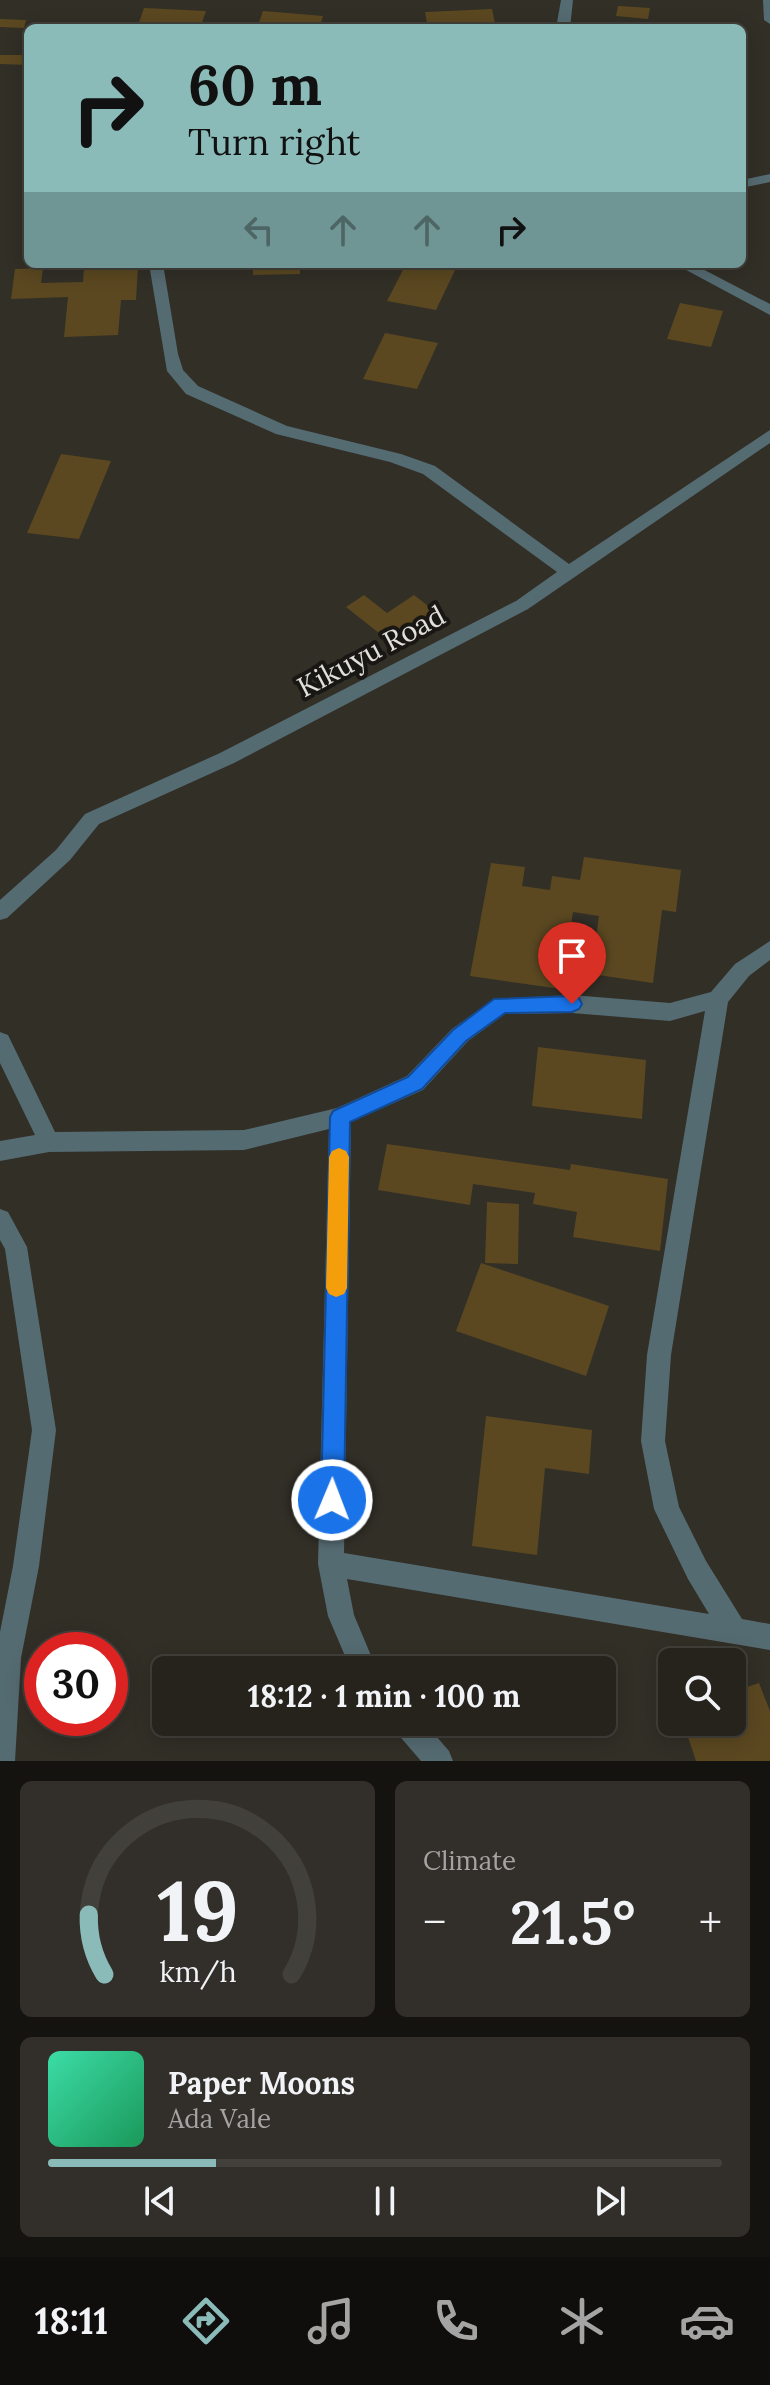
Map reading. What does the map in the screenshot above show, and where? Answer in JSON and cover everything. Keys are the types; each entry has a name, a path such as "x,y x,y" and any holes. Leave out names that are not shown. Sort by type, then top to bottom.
{"street":[{"path":"564,24 567,0"},
{"path":"769,0 770,20"},
{"path":"746,183 770,178"},
{"path":"157,268 170,354 175,371 192,390 282,430 429,470 571,574"},
{"path":"690,268 770,310"},
{"name":"Kikuyu Road","path":"0,912 63,855 92,819 227,758 522,605 770,435"},
{"path":"734,1630 697,1570 667,1509 653,1441 659,1355 718,999 742,970 770,949"},
{"path":"0,1151 49,1142 244,1140 340,1117 415,1083 460,1035 501,1005 572,1004 670,1012 718,999"},
{"path":"0,1041 49,1142"},
{"path":"340,1117 331,1564 341,1616 358,1656"},
{"path":"0,1219 16,1247 44,1430 26,1566 8,1658 1,1761"},
{"path":"331,1564 770,1637"},
{"path":"418,1736 439,1761"}],"building":[{"path":"618,6 650,8 648,19 616,16"},
{"path":"144,8 206,11 201,24 138,24"},
{"path":"492,9 495,24 427,24 425,12"},
{"path":"263,11 323,16 321,24 258,24"},
{"path":"0,19 26,20 24,28 0,27"},
{"path":"0,55 24,55 24,65 0,64"},
{"path":"43,268 41,283 83,282 84,268 138,268 136,300 121,300 118,335 64,337 68,297 11,299 15,269"},
{"path":"253,268 300,268 300,274 253,275"},
{"path":"404,268 456,268 436,310 387,301"},
{"path":"680,303 723,311 711,347 667,339"},
{"path":"385,333 438,343 417,389 363,379"},
{"path":"61,454 111,461 79,539 27,533"},
{"path":"364,595 387,613 414,595 436,612 389,641 346,607"},
{"path":"584,857 681,870 676,912 662,910 653,983 591,974 599,916 573,912 561,989 470,976 491,863 525,867 522,886 550,890 552,876 580,880"},
{"path":"538,1047 646,1060 642,1119 532,1106"},
{"path":"387,1144 570,1170 571,1164 668,1179 660,1251 573,1237 577,1212 533,1204 535,1193 473,1184 470,1205 378,1190"},
{"path":"487,1202 519,1204 518,1264 485,1263"},
{"path":"481,1263 609,1306 586,1376 456,1331"},
{"path":"486,1416 592,1430 589,1474 545,1468 537,1555 472,1546"},
{"path":"759,1683 770,1711 770,1761 696,1761 688,1736 746,1736 746,1687"}],"slow traffic":[{"path":"336,1288 339,1157"}],"route":[{"path":"332,1500 340,1117 415,1083 460,1035 501,1005 572,1004"}]}
